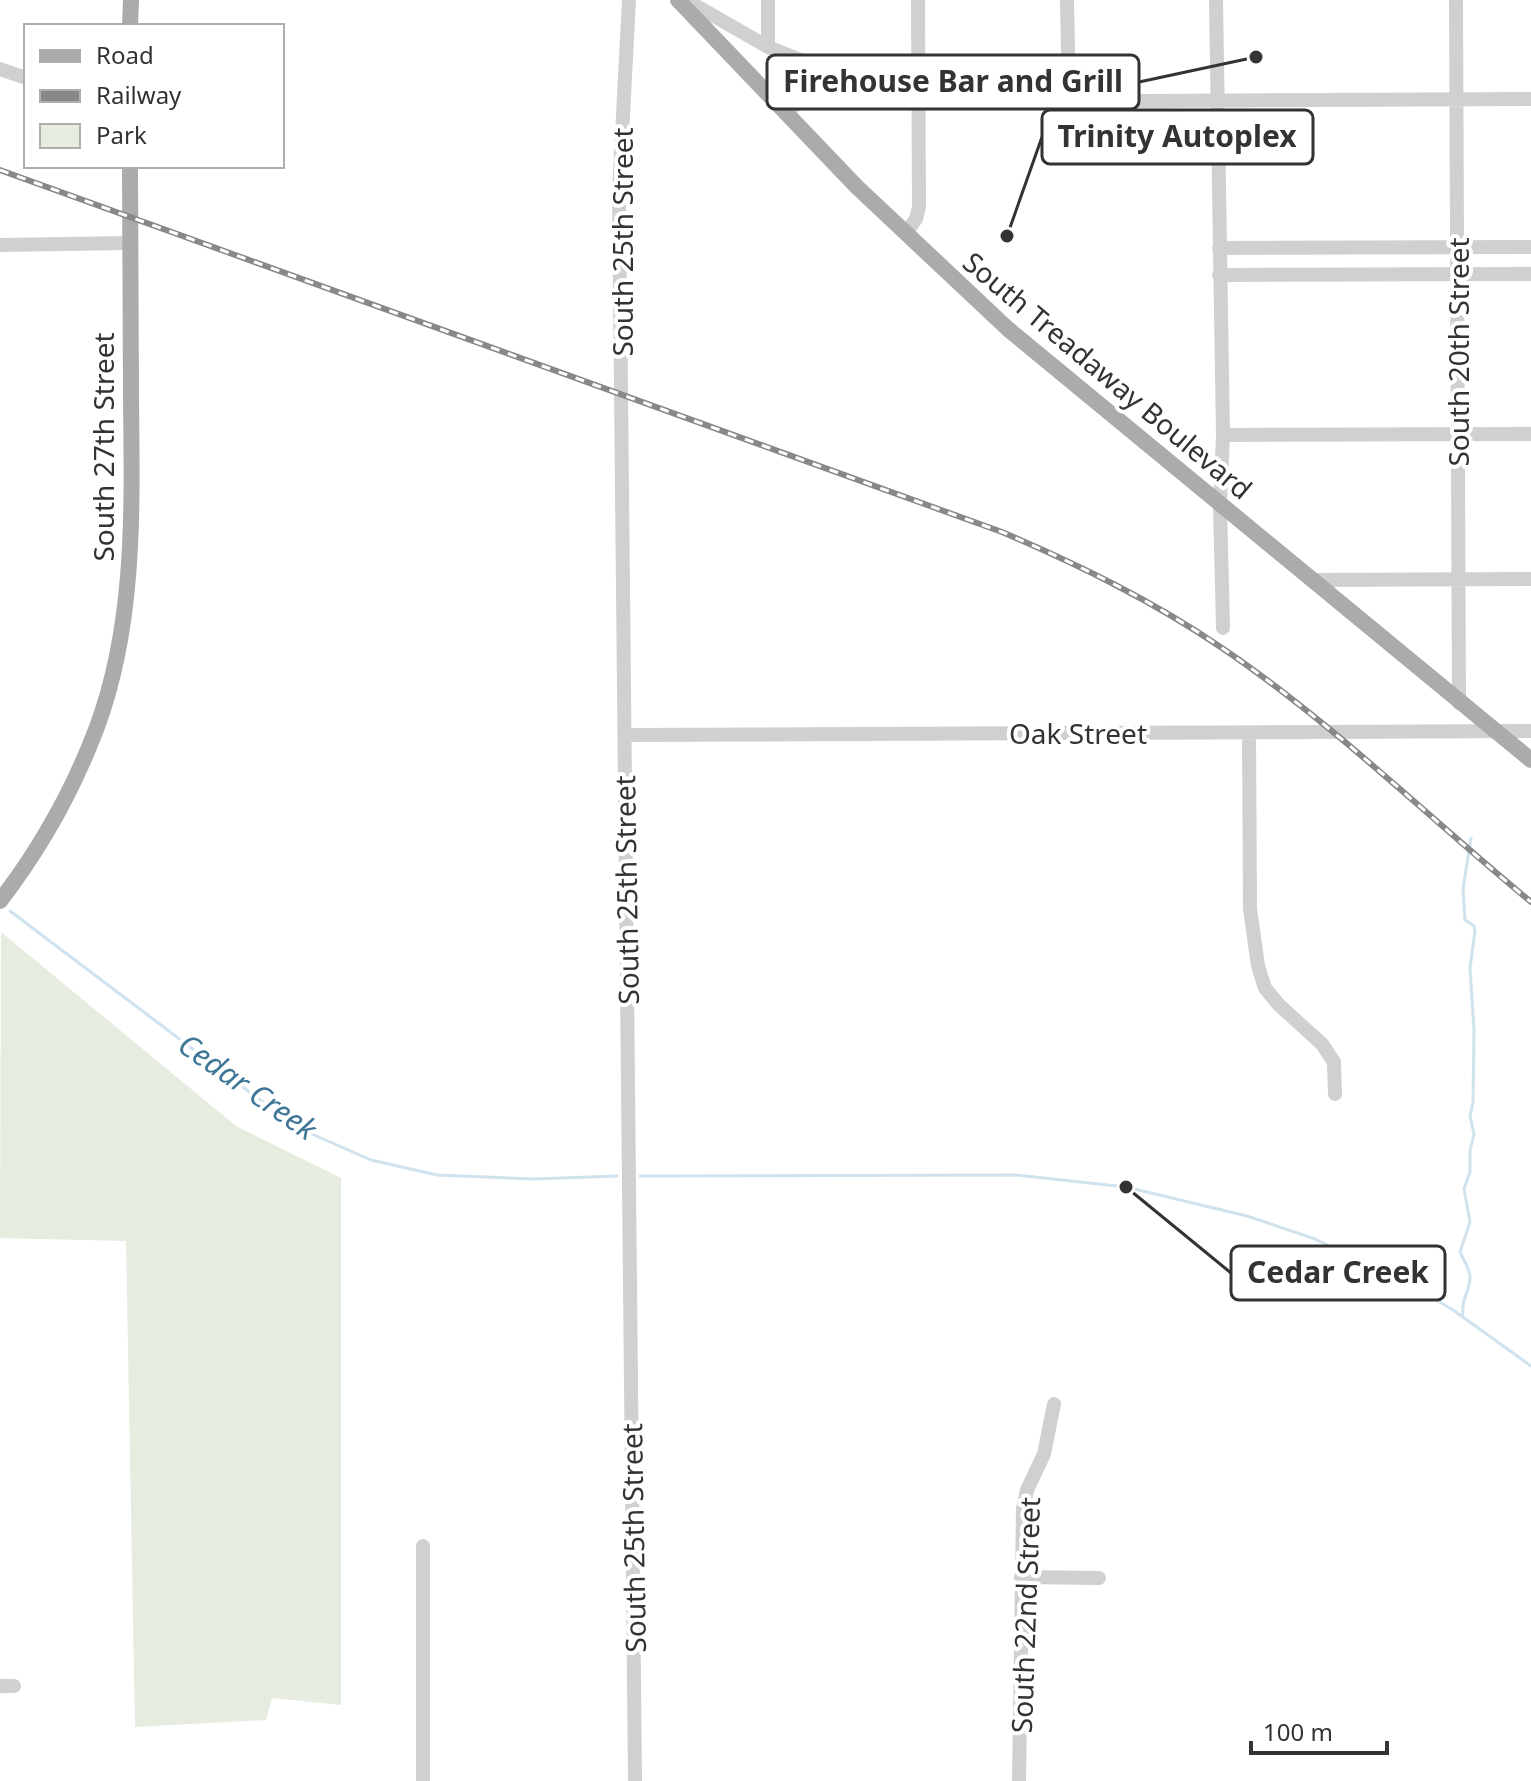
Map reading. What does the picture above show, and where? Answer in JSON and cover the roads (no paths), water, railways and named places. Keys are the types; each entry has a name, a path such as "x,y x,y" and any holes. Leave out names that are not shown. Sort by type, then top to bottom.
{"main road":[{"path":"130,24 131,0"},
{"name":"South Treadaway Boulevard","path":"678,0 857,187 1008,329 1531,760"},
{"name":"South 27th Street","path":"0,901 77,776 98,725 114,671 128,593 132,467 130,168"}],"street":[{"name":"South 25th Street","path":"629,0 619,192 635,1781"},
{"path":"686,0 768,47 888,95"},
{"path":"768,0 768,47"},
{"path":"906,233 916,219 919,207 918,0"},
{"path":"1067,0 1069,102"},
{"path":"1216,0 1223,628"},
{"name":"South 20th Street","path":"1456,0 1459,703"},
{"path":"0,69 24,77"},
{"path":"787,112 815,91 832,88 920,99 1069,102 1531,99"},
{"path":"0,245 129,243"},
{"path":"1219,248 1531,247"},
{"path":"1219,275 1531,274"},
{"path":"1223,435 1531,434"},
{"path":"1313,580 1531,579"},
{"name":"Oak Street","path":"625,735 1531,731"},
{"path":"1249,733 1250,908 1258,966 1265,988 1322,1044 1334,1062 1335,1094"},
{"name":"South 22nd Street","path":"1019,1781 1023,1509 1027,1490 1044,1454 1054,1404"},
{"path":"423,1546 423,1781"},
{"path":"1021,1577 1099,1578"}],"waterway":[{"path":"1463,1317 1470,1277 1460,1252 1470,1222 1464,1189 1470,1172 1474,1134 1470,1116 1474,1030 1470,968 1475,931 1474,926 1465,920 1463,889 1471,838"},
{"name":"Cedar Creek","path":"10,911 296,1127 371,1160 437,1175 533,1179 617,1176"},
{"name":"Cedar Creek","path":"640,1176 1015,1175 1126,1187 1247,1216 1315,1239 1420,1290 1531,1366"}],"railway":[{"path":"0,170 1002,532 1087,571 1169,615 1263,677 1303,707 1531,902"}],"place":[{"name":"Firehouse Bar and Grill","path":"1256,57"},
{"name":"Trinity Autoplex","path":"1007,236"},
{"name":"Cedar Creek","path":"1126,1187"}]}
